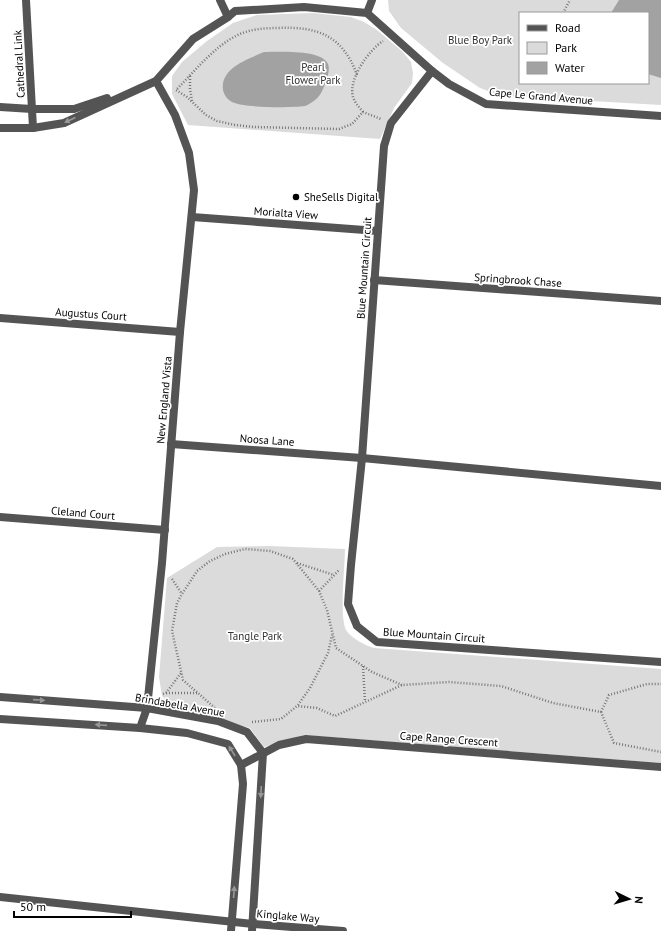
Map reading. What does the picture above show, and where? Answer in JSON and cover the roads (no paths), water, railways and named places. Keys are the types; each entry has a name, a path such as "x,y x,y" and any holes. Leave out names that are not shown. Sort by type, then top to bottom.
{"street":[{"name":"Cathedral Link","path":"26,0 33,128"},
{"path":"220,0 228,17"},
{"path":"0,128 33,128 64,123 156,81 193,38 228,17 235,11 304,7 367,13 372,0"},
{"name":"Cape Le Grand Avenue","path":"367,13 432,71 449,84 486,104 661,116"},
{"name":"Blue Mountain Circuit","path":"432,71 391,123 384,146 362,458 348,604 357,626 377,642 661,662"},
{"name":"New England Vista","path":"140,728 147,708 165,530 180,332 194,190 189,152 175,115 156,81"},
{"path":"0,107 74,109 144,86"},
{"name":"Morialta View","path":"192,217 378,231"},
{"name":"Springbrook Chase","path":"374,280 661,301"},
{"name":"Augustus Court","path":"0,318 180,332"},
{"name":"Noosa Lane","path":"171,444 362,458"},
{"path":"362,458 661,486"},
{"name":"Cleland Court","path":"0,517 165,530"},
{"name":"Brindabella Avenue","path":"0,697 147,708 218,721 247,732 263,753"},
{"path":"0,719 140,728 187,733 228,744 241,765 242,784 231,931"},
{"name":"Cape Range Crescent","path":"241,765 279,745 306,739 661,767"},
{"path":"253,927 263,753"},
{"name":"Kinglake Way","path":"0,897 232,921 253,927 343,931"}],"water":[{"path":"619,0 661,0 661,78 649,74 649,12 612,12"},
{"path":"264,52 299,52 324,59 328,64 329,71 319,96 307,105 298,107 247,105 238,104 229,100 223,90 223,82 230,70 243,61"}],"place":[{"name":"SheSells Digital","path":"296,197"}],"park label":[{"name":"Blue Boy Park","path":"480,40"},
{"name":"Pearl Flower Park","path":"313,73"},
{"name":"Tangle Park","path":"255,636"}]}
